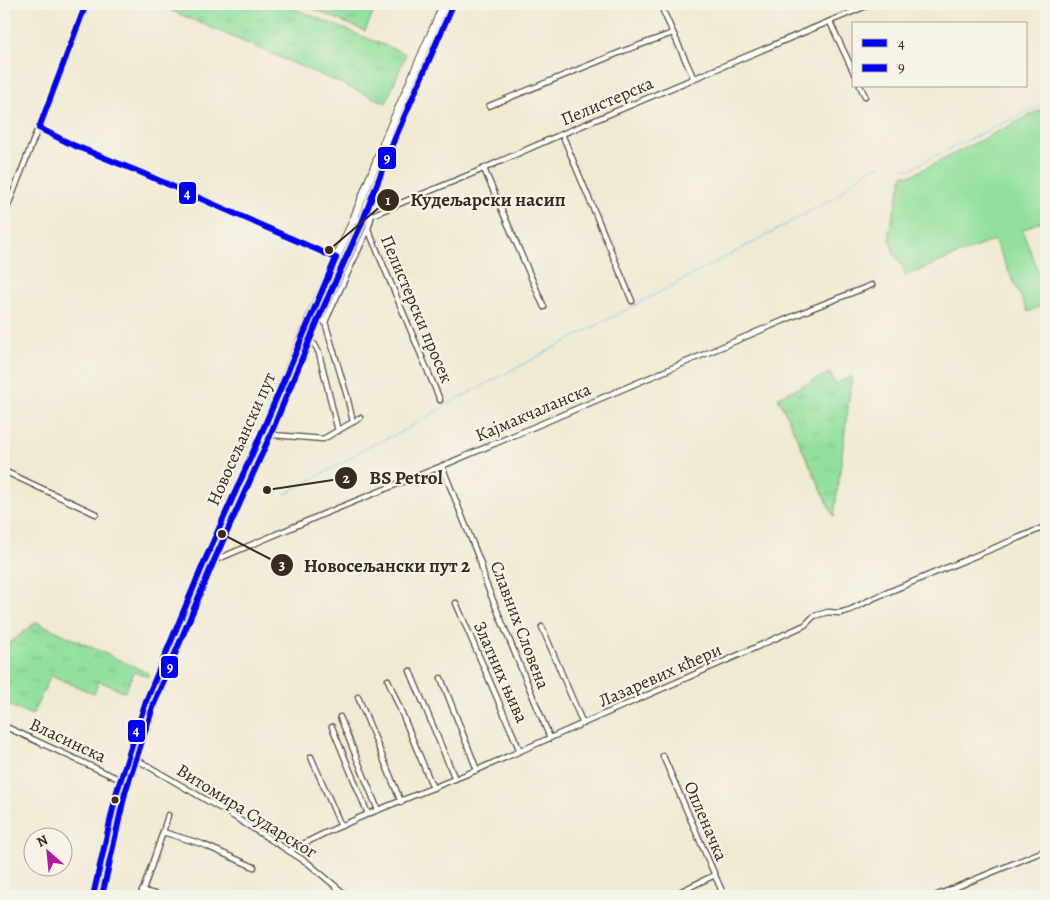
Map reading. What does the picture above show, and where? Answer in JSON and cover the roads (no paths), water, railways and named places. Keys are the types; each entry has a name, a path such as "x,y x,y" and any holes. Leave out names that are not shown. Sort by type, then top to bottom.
{"main road":[{"name":"Новосељански пут","path":"93,896 121,780 146,701 204,560 353,221 385,140 444,4"}],"street":[{"path":"4,216 86,4"},
{"path":"660,4 694,79"},
{"name":"Пелистерска","path":"353,221 484,169 562,134 871,4"},
{"path":"830,22 852,69"},
{"path":"489,106 626,50 673,33"},
{"path":"861,88 865,96"},
{"path":"38,128 73,145 142,173 336,258"},
{"path":"562,134 632,300"},
{"path":"484,169 544,307"},
{"path":"325,322 368,229 372,215"},
{"name":"Пелистерски просек","path":"368,229 440,400"},
{"name":"Кајмакчаланска","path":"204,560 218,559 813,308 872,285"},
{"path":"312,312 325,322 353,422"},
{"path":"303,334 315,344 319,353 338,431"},
{"path":"261,434 321,440 360,418"},
{"name":"Славних Словена","path":"442,466 481,564 485,582 550,738"},
{"path":"4,471 96,514"},
{"name":"Лазаревих кћери","path":"289,851 368,814 477,770 758,647 805,625 814,616 828,612 839,613 850,610 874,598 1042,528"},
{"name":"Златних њива","path":"456,603 520,751"},
{"path":"542,626 583,724"},
{"path":"410,672 455,779"},
{"path":"441,678 477,770"},
{"path":"388,680 433,788"},
{"path":"358,697 401,802"},
{"path":"340,717 378,810"},
{"name":"Власинска","path":"4,726 121,780"},
{"path":"332,727 368,814"},
{"name":"Витомира Сударског","path":"129,755 225,811 308,863 347,896"},
{"name":"Опленачка","path":"663,756 724,896"},
{"path":"311,757 341,826"},
{"path":"163,896 141,894 168,815"},
{"path":"163,832 202,844 254,867"},
{"path":"935,896 1046,850"},
{"path":"671,896 715,875"}],"waterway":[{"path":"904,168 911,169 932,157 1046,103"},
{"path":"285,494 371,445 398,434 450,403 771,233 836,197 866,171 880,165"}],"place":[{"name":"Кудељарски насип","path":"329,250"},
{"name":"BS Petrol","path":"267,490"},
{"name":"Новосељански пут 2","path":"222,534"}]}
